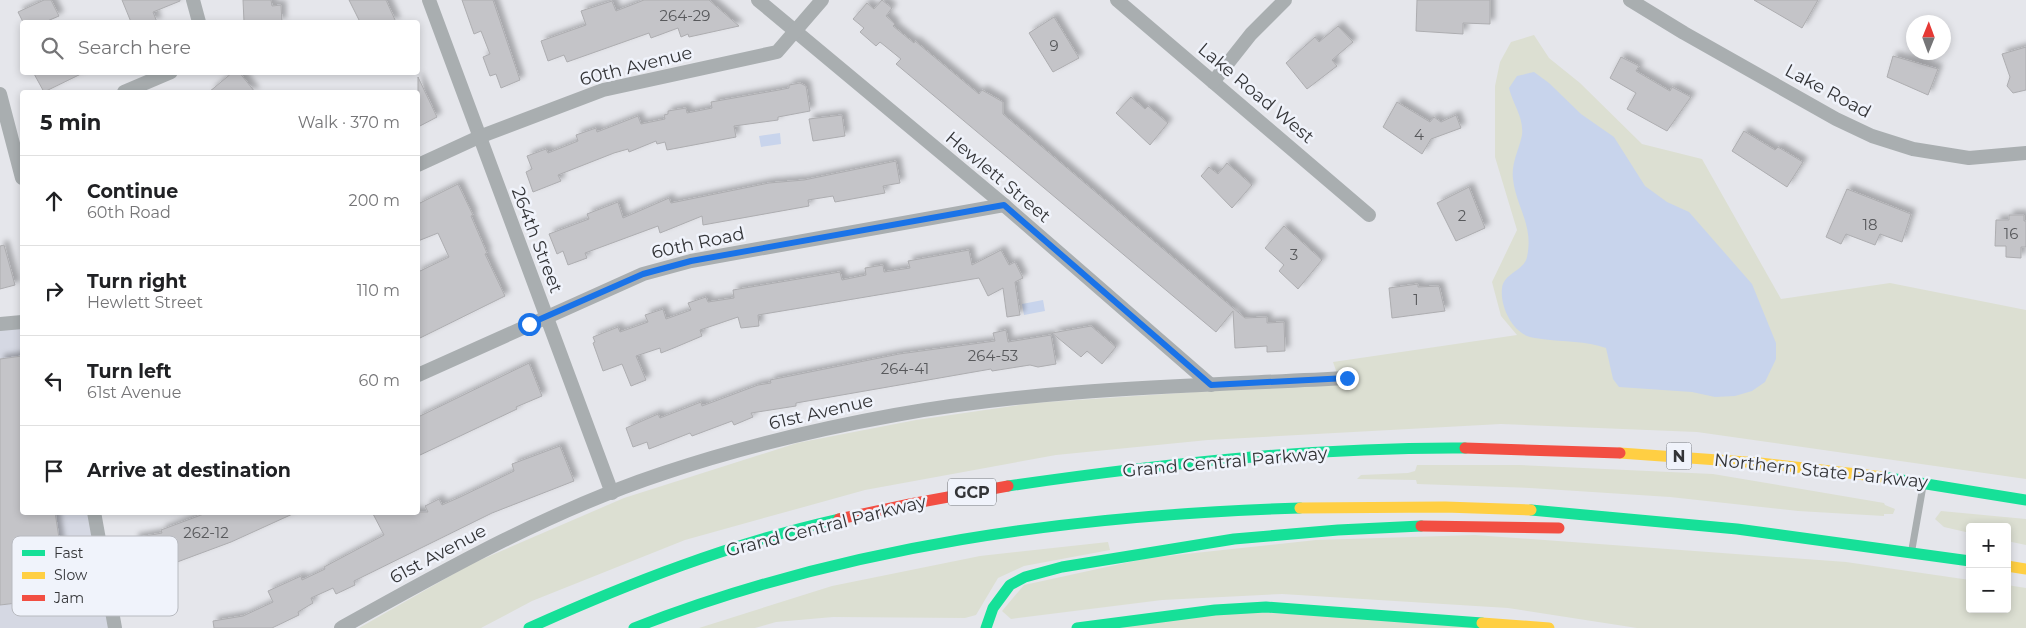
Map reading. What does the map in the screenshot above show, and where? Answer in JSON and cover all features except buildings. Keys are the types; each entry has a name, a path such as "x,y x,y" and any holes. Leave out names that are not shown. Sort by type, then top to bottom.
{"main road":[{"name":"Northern State Parkway","path":"1434,448 1677,456 1923,482 2026,500"},
{"name":"Grand Central Parkway","path":"529,628 657,572 766,537 876,510 990,489 1100,474 1232,460 1434,448"},
{"path":"634,628 769,581 871,555 935,542 1102,521 1218,512 1330,507 1507,510 1679,523 1784,534 1966,560"},
{"path":"986,628 993,608 1010,585 1025,578 1062,567 1234,539 1338,530 1443,525 1534,529 1679,523"},
{"path":"2011,567 2026,569"},
{"path":"1077,628 1215,610 1266,607 1549,628"}],"street":[{"path":"193,0 198,20"},
{"name":"264th Street","path":"429,0 612,492"},
{"name":"Hewlett Street","path":"758,0 1004,205 1211,385"},
{"name":"60th Avenue","path":"420,164 479,138 603,90 777,52 822,0"},
{"name":"Lake Road West","path":"1117,0 1369,215"},
{"path":"1213,82 1251,34 1285,0"},
{"name":"Lake Road","path":"1634,1 1684,33 1836,119 1872,136 1913,149 1969,158 2026,154"},
{"path":"129,90 165,75"},
{"path":"0,94 17,138 20,162"},
{"name":"60th Road","path":"420,374 643,274 691,261 1004,205"},
{"path":"0,324 20,322"},
{"name":"61st Avenue","path":"341,628 453,566 532,527 612,492 662,473 712,458 814,432 897,415 1016,399 1211,385 1347,378"},
{"path":"95,515 98,536"}],"lane":[{"path":"1911,552 1923,482"}],"shaded area":[{"path":"1534,35 1549,58 1580,83 1642,144 1702,159 1781,299 1890,283 2026,310 2026,479 1697,432 1501,424 1208,440 1056,455 865,490 685,540 532,601 481,628 359,628 471,564 624,498 797,443 916,420 1033,403 1340,382 1333,362 1517,335 1501,316 1492,282 1517,230 1495,157 1495,86 1500,62 1511,42"},
{"path":"20,322 20,515 94,515 98,536 12,536 12,616 113,616 115,628 0,628 0,324"},
{"path":"1417,465 1519,465 1713,474 1884,503 1895,509 1893,514 1884,514 1884,516 1798,511 1670,497 1530,488 1417,484 1416,480 1357,479 1361,475 1408,473 1415,471"},
{"path":"1941,511 2026,519 2026,545 2011,542 2011,523 1966,523 1966,532 1944,527 1935,519"},
{"path":"1475,535 1846,562 1966,579 1966,613 2011,613 2011,586 2026,588 2026,628 1637,628 1508,608 1282,594 1162,600 1011,619 1002,611 1024,585 1148,558 1316,540"},
{"path":"1108,542 1110,550 1024,566 998,578 976,615 965,618 833,617 776,622 755,628 699,628 832,586 980,556"},
{"path":"1215,610 1549,628 1077,628"}],"water":[{"path":"1534,72 1549,83 1581,114 1614,137 1645,186 1667,202 1689,212 1752,284 1776,343 1776,359 1765,382 1752,391 1735,396 1715,397 1692,392 1619,387 1613,379 1606,348 1583,343 1529,337 1516,328 1505,309 1502,288 1506,279 1525,262 1529,246 1526,226 1513,179 1513,167 1522,129 1520,117 1509,88 1517,76"},
{"path":"780,133 781,144 761,147 759,136"},
{"path":"1043,300 1045,311 1024,315 1022,304"}],"traffic: fast":[{"path":"1008,486 1236,458 1351,450 1465,448"},
{"path":"1883,477 2026,500"},
{"path":"634,628 714,599 796,575 878,555 1046,527 1130,518 1300,508"},
{"path":"1531,510 1737,529 1966,560"},
{"path":"529,628 605,595 720,552 839,519"},
{"path":"986,628 993,608 1010,585 1025,577 1062,567 1234,539 1338,530 1421,526"},
{"path":"1077,628 1215,610 1266,607 1482,623"}],"traffic: slow":[{"path":"1620,453 1760,463 1883,477"},
{"path":"1300,508 1445,507 1531,510"},
{"path":"2011,567 2026,569"},
{"path":"1482,623 1549,628"}],"traffic: jam":[{"path":"1465,448 1620,453"},
{"path":"839,519 1008,486"},
{"path":"1421,526 1559,528"}],"route":[{"path":"529,324 643,274 691,261 1004,205 1211,385 1347,378"}]}
